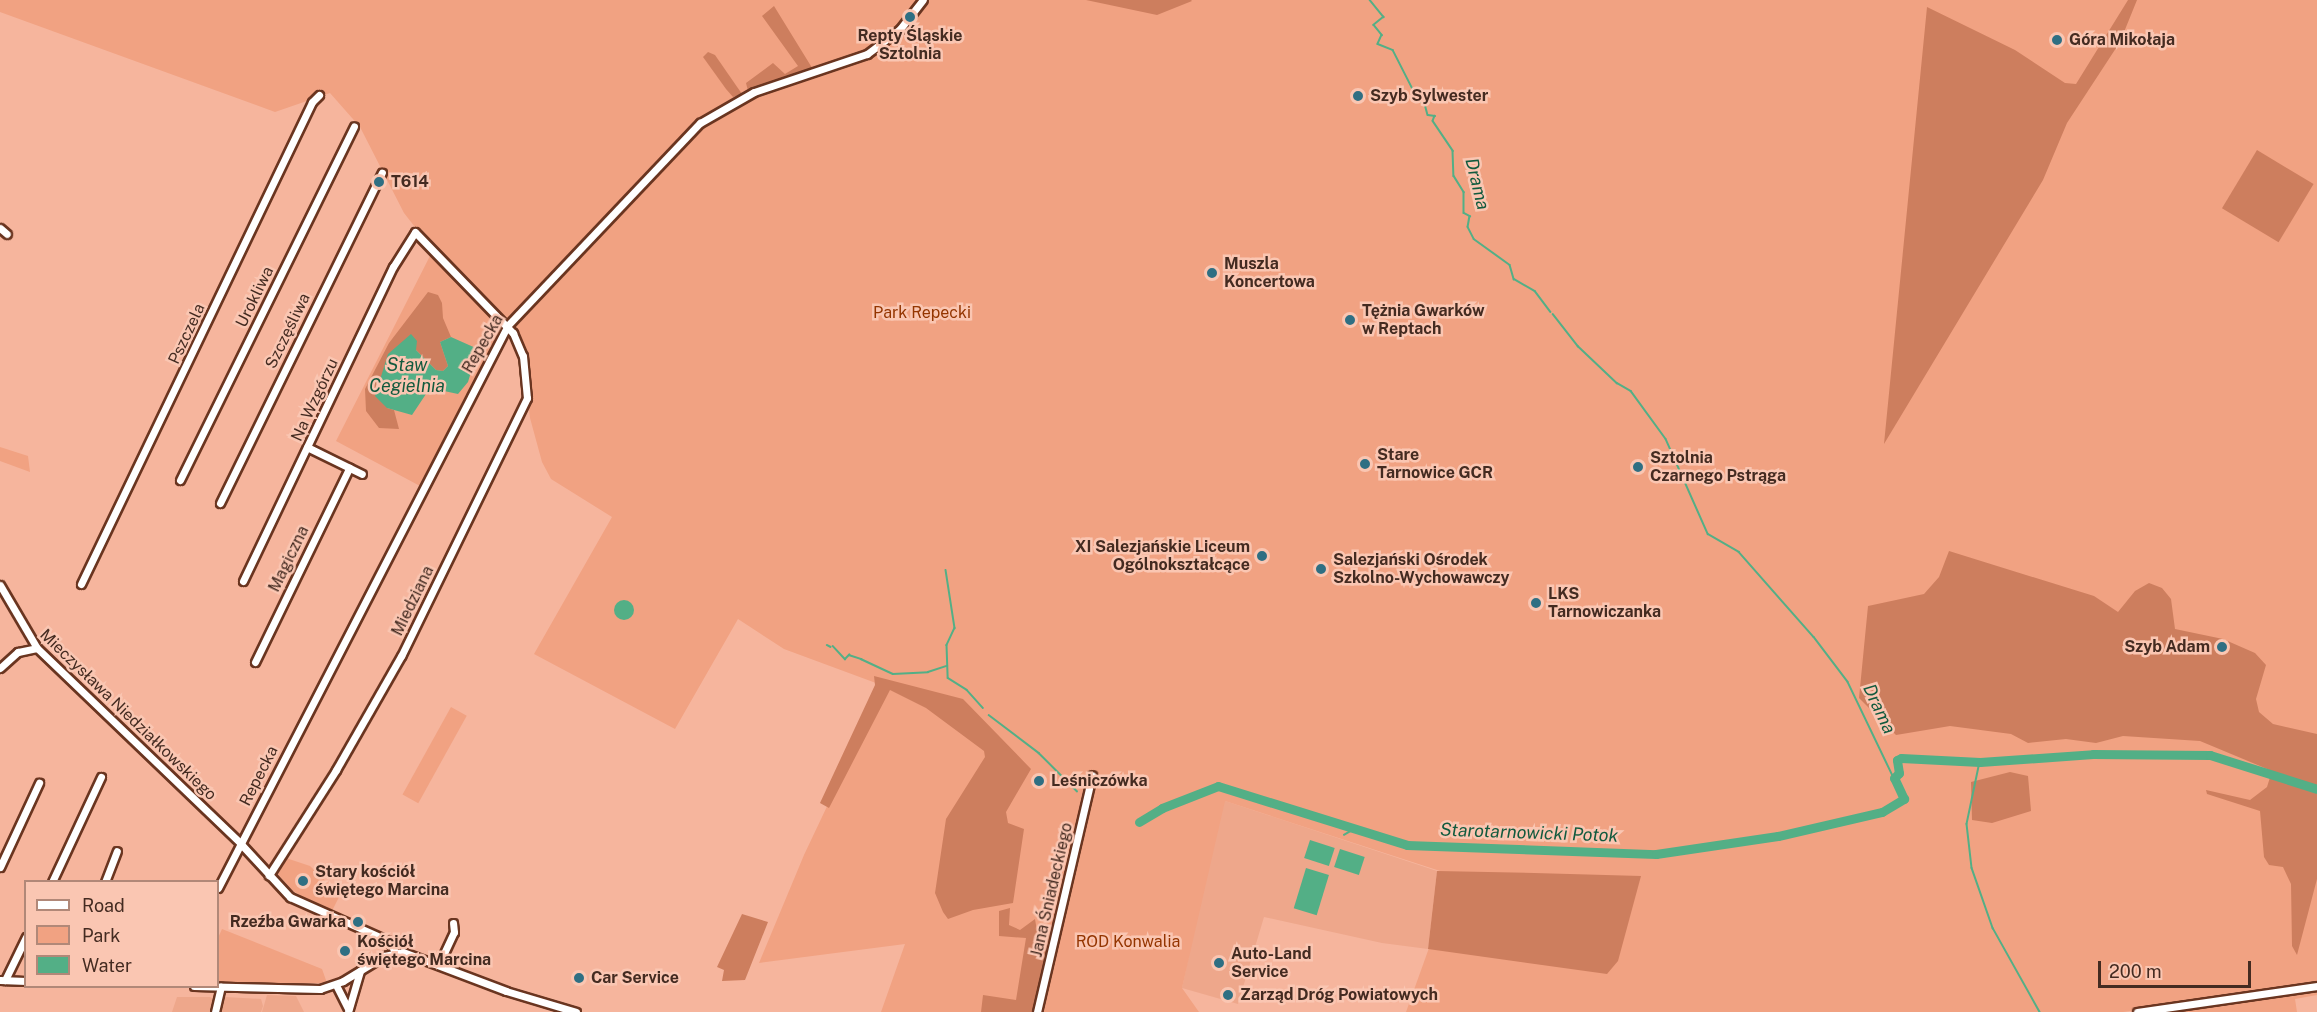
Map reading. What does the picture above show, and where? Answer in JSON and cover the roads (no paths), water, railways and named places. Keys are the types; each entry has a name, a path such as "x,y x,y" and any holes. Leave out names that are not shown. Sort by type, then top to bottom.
{"street":[{"name":"Repecka","path":"219,886 508,325 700,123 754,92 867,54 900,29 923,0"},
{"name":"Pszczela","path":"81,584 312,102 319,95"},
{"name":"Urokliwa","path":"180,480 354,126"},
{"name":"Szczęśliwa","path":"219,503 382,173"},
{"path":"0,228 7,234"},
{"name":"Miedziana","path":"269,875 336,770 401,656 525,406 523,356 508,325 415,232"},
{"name":"Na Wzgórzu","path":"243,581 393,267 415,232"},
{"path":"308,447 362,474"},
{"name":"Magiczna","path":"255,663 349,468"},
{"name":"Mieczysława Niedziałkowskiego","path":"0,585 27,635 37,648 240,843 269,875 302,905 389,941 395,952"},
{"path":"0,668 18,652 27,635"},
{"path":"18,652 37,648"},
{"name":"Jana Śniadeckiego","path":"1038,1012 1092,775"},
{"path":"52,880 101,777"},
{"path":"0,867 39,783"},
{"path":"106,880 117,850"},
{"path":"439,964 454,932 453,923"},
{"path":"24,941 2,980 24,981"},
{"path":"215,1012 220,987 311,989 336,985 395,952 410,953 506,991 576,1012"},
{"path":"349,1012 360,971"},
{"path":"349,978 355,987"},
{"path":"336,985 349,1012"},
{"path":"2137,1012 2317,986"}],"water":[{"name":"Staw Cegielnia","path":"411,334 417,341 416,350 436,370 443,371 448,366 440,342 451,337 478,349 468,382 458,394 430,388 412,415 387,408 375,396 388,354"},
{"path":"624,600 631,603 634,610 631,617 624,620 617,617 614,610 617,603"},
{"path":"1310,840 1335,848 1329,866 1304,858"},
{"path":"1340,849 1365,857 1359,875 1334,867"},
{"path":"1306,868 1329,875 1317,915 1294,908"}],"waterway":[{"name":"Drama","path":"1370,0 1384,17 1374,25 1382,35 1378,44 1393,50 1419,101 1425,104 1428,115 1435,116 1433,121 1453,151 1454,176 1464,192 1464,213 1470,216 1468,227 1474,239 1510,265 1514,279 1535,291 1551,312"},
{"name":"Drama","path":"1553,314 1578,346 1617,383 1631,391 1666,439 1708,534 1739,552 1814,637 1848,682 1894,778"},
{"path":"946,570 955,628 947,645 948,678 967,690 983,708"},
{"path":"827,645 831,647"},
{"path":"833,646 845,659 849,655 893,674 928,672 947,666"},
{"path":"989,715 1039,753 1077,791"},
{"name":"Starotarnowicki Potok","path":"1139,822 1162,808 1218,786 1407,845 1656,854 1778,836 1882,812 1904,799 1894,778 1899,773 1897,760 1901,758 1980,762 2093,754 2210,755 2317,789"},
{"path":"1980,762 1967,824 1972,868 1993,928 2040,1012"},
{"path":"1344,835 1354,829"}],"place":[{"name":"Repty Śląskie Sztolnia","path":"910,17"},
{"name":"Góra Mikołaja","path":"2057,40"},
{"name":"Szyb Sylwester","path":"1358,96"},
{"name":"T614","path":"379,182"},
{"name":"Muszla Koncertowa","path":"1212,273"},
{"name":"Tężnia Gwarków w Reptach","path":"1350,320"},
{"name":"Stare Tarnowice GCR","path":"1365,464"},
{"name":"Sztolnia Czarnego Pstrąga","path":"1638,467"},
{"name":"XI Salezjańskie Liceum Ogólnokształcące","path":"1262,556"},
{"name":"Salezjański Ośrodek Szkolno-Wychowawczy","path":"1321,569"},
{"name":"LKS Tarnowiczanka","path":"1536,603"},
{"name":"Szyb Adam","path":"2222,647"},
{"name":"Leśniczówka","path":"1039,781"},
{"name":"Stary kościół świętego Marcina","path":"303,881"},
{"name":"Rzeźba Gwarka","path":"358,922"},
{"name":"Kościół świętego Marcina","path":"345,951"},
{"name":"Auto-Land Service","path":"1219,963"},
{"name":"Car Service","path":"579,978"},
{"name":"Zarząd Dróg Powiatowych","path":"1228,995"}],"park label":[{"name":"Park Repecki","path":"922,313"},
{"name":"ROD Konwalia","path":"1128,942"}]}
